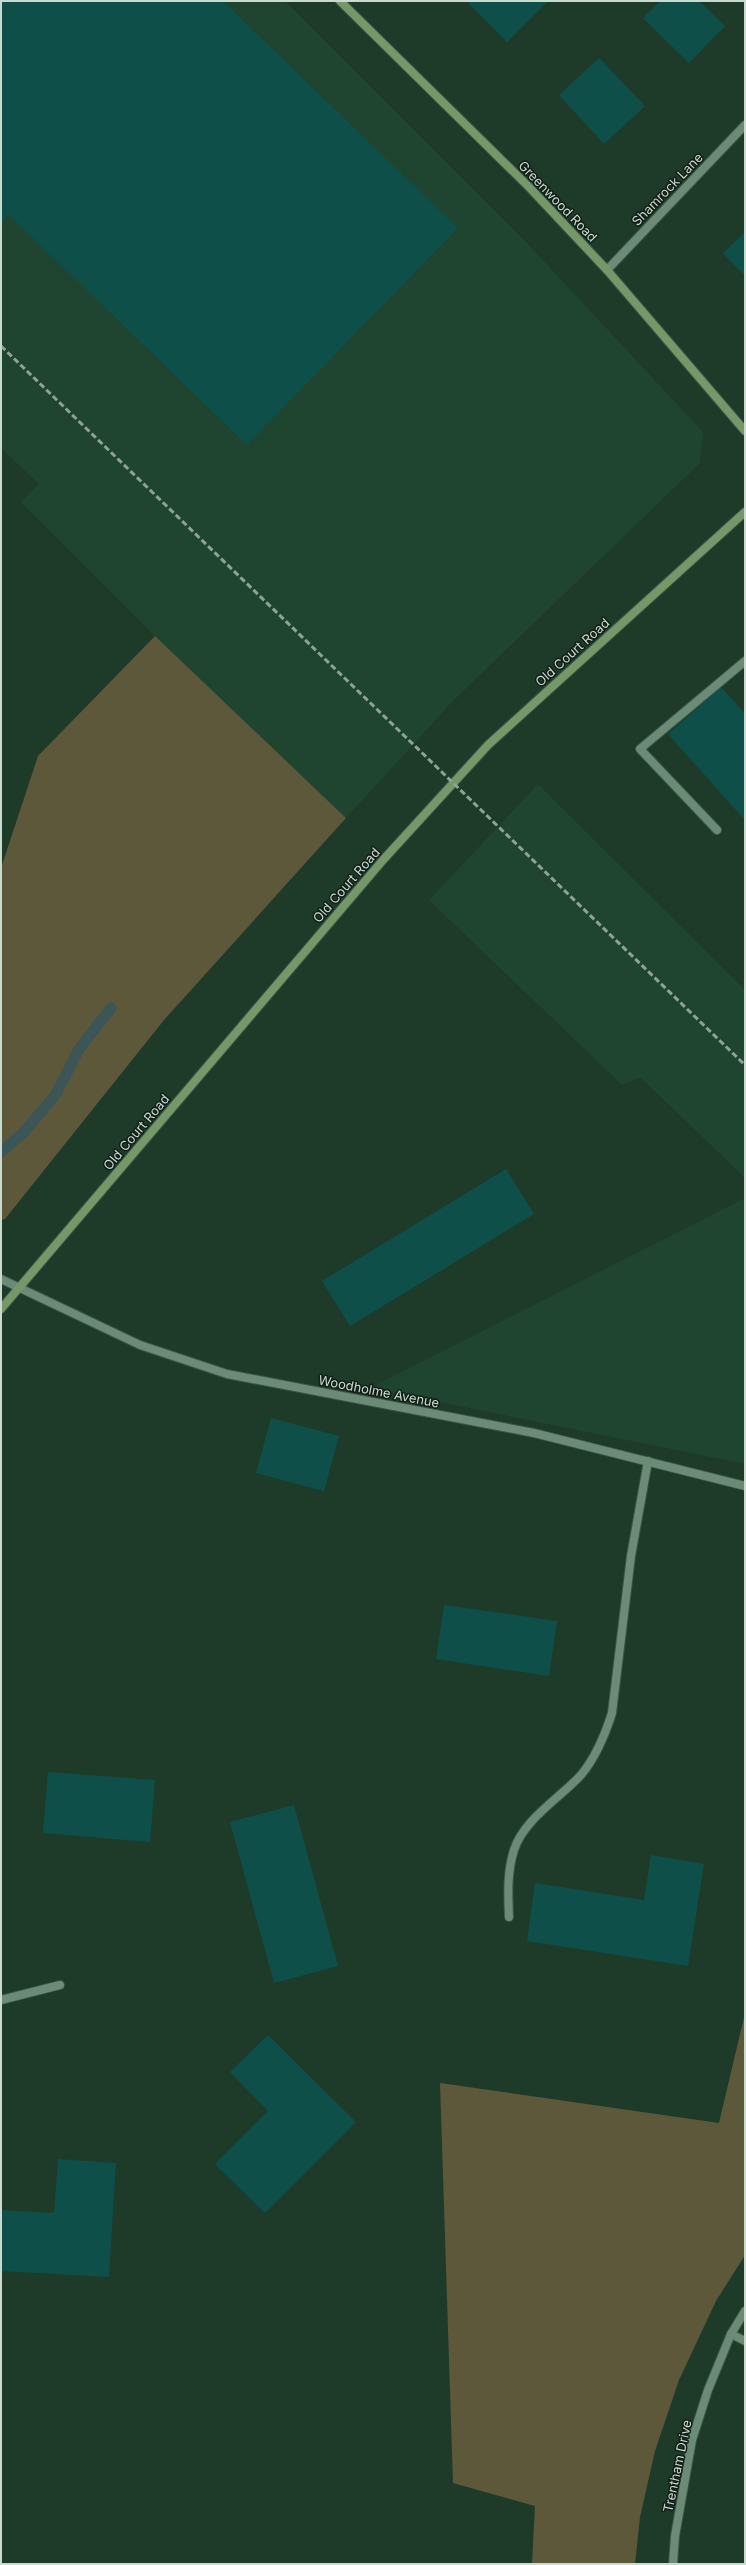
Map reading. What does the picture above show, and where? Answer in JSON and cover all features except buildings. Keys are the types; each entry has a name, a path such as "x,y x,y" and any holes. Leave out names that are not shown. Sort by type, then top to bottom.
{"main road":[{"name":"Greenwood Road","path":"340,1 529,187 607,270 745,431"},
{"name":"Old Court Road","path":"1,1309 383,860 488,745 745,512"}],"street":[{"name":"Shamrock Lane","path":"607,270 745,125"},
{"path":"717,830 640,749 745,662"},
{"name":"Woodholme Avenue","path":"1,1279 140,1345 227,1374 534,1433 745,1486"},
{"path":"509,1917 508,1880 515,1849 529,1827 584,1770 605,1734 612,1713 631,1556 648,1461"},
{"path":"1,2000 60,1985"},
{"name":"Trentham Drive","path":"673,2564 675,2536 692,2440 708,2390 731,2334 745,2311"},
{"path":"731,2334 745,2340"}],"shaded area":[{"path":"1,1 285,1 527,243 703,432 700,463 452,702 346,818 155,636 21,502 39,484 1,448"},
{"path":"155,636 346,818 164,1020 5,1219 1,1220 1,868 38,756"},
{"path":"538,784 745,990 745,1178 640,1077 622,1085 429,900"},
{"path":"745,1198 745,1464 370,1388"},
{"path":"745,2013 745,2255 716,2301 679,2380 655,2451 640,2517 635,2564 532,2564 535,2506 453,2483 440,2083 719,2123"}],"waterway":[{"path":"1,1152 24,1132 56,1094 79,1049 111,1008"}],"railway":[{"path":"1,346 745,1065"}]}
